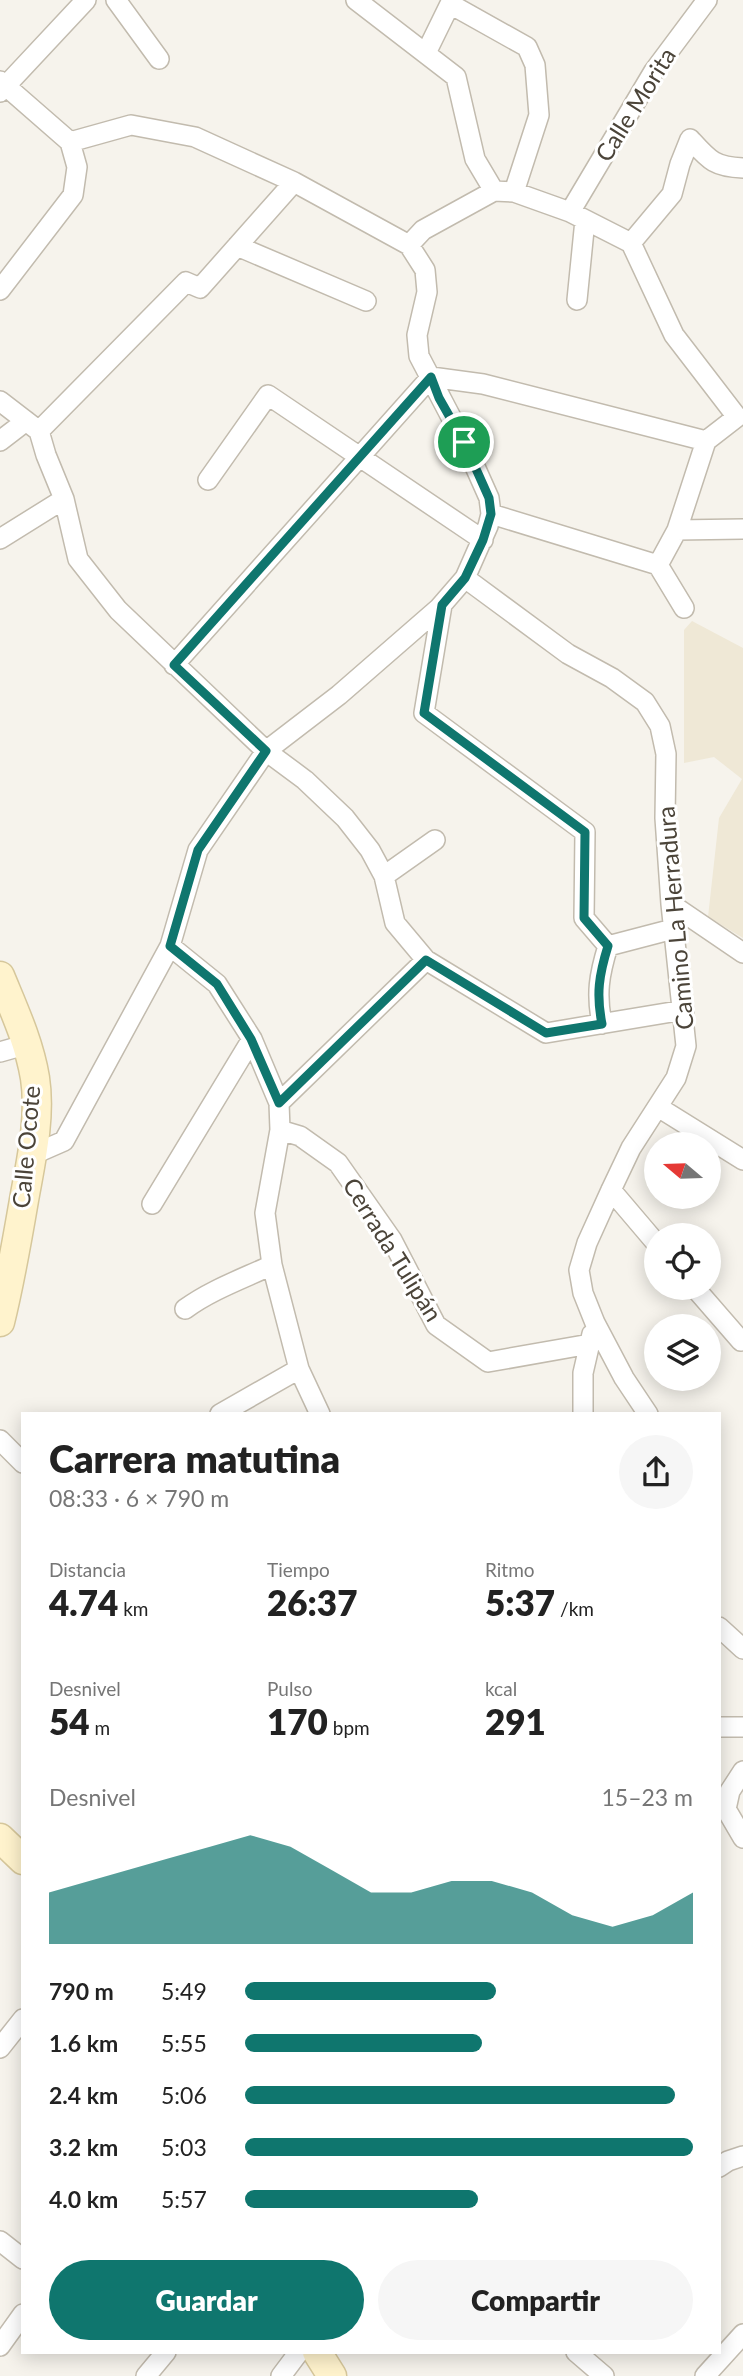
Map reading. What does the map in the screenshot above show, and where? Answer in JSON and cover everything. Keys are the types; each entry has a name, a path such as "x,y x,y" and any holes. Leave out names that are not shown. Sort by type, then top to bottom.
{"street":[{"path":"0,290 74,195 78,167 70,142 2,87 86,0"},
{"path":"116,0 159,60"},
{"path":"356,0 456,77 475,159 504,192 577,216 631,243 674,335 737,417 706,441 677,530 658,565"},
{"name":"Calle Morita","path":"577,216 654,71 707,0"},
{"path":"409,245 424,230 504,192 539,115 535,65 527,47 450,4 426,53"},
{"path":"32,1155 64,1141 170,946 198,850 266,751 340,695 442,605 465,578 487,527 489,498 464,442 419,356 416,335 427,292 425,270 409,245 294,182 195,137 131,125 70,142"},
{"path":"631,243 672,194 690,139 711,162 723,167 743,169"},
{"path":"0,441 33,426 186,282 200,288 294,182"},
{"path":"577,216 577,300"},
{"path":"237,246 366,300"},
{"path":"431,377 483,384 706,441"},
{"path":"174,665 431,377"},
{"path":"208,480 268,395 359,456 487,527 658,565 684,608"},
{"path":"0,401 33,426 64,499 78,559 118,610 174,665 266,751 305,780 345,818 370,850 384,876 396,923 426,960 546,1033 684,1010"},
{"path":"0,539 64,499"},
{"path":"677,530 743,529"},
{"name":"Camino La Herradura","path":"465,578 568,654 612,678 645,702 660,726 666,754 665,818 673,929 686,1046 676,1078 631,1148 587,1243 579,1270 583,1293 595,1323 624,1378 647,1412"},
{"path":"442,605 424,713 585,832 584,918 608,946"},
{"path":"384,876 435,840"},
{"path":"671,904 743,953"},
{"path":"608,946 673,929"},
{"path":"170,946 217,984 251,1039 279,1103 280,1130 265,1213 272,1265 299,1369 319,1412"},
{"path":"602,1024 598,1007 599,975 608,946"},
{"path":"279,1103 426,960"},
{"name":"Calle Ocote","path":"0,976 28,1044 36,1080 36,1114 32,1155 9,1289 0,1322"},
{"path":"152,1203 251,1039"},
{"path":"0,1052 28,1044"},
{"path":"659,1107 741,1154"},
{"name":"Cerrada Tulipán","path":"280,1130 300,1136 338,1163 392,1240 436,1325 488,1362 590,1344"},
{"path":"611,1190 644,1229"},
{"path":"184,1309 205,1294 272,1265"},
{"path":"705,1300 741,1341"},
{"path":"583,1412 583,1373 595,1323"},
{"path":"224,1412 299,1369"},
{"path":"0,1440 21,1461"},
{"path":"721,1629 743,1649"},
{"path":"721,1727 743,1727"},
{"path":"743,1771 722,1809 743,1838"},
{"path":"0,1838 21,1858"},
{"path":"0,2048 21,2022"},
{"path":"721,2166 743,2156"},
{"path":"0,2241 21,2257"},
{"path":"0,2346 21,2317"},
{"path":"705,2376 743,2334"},
{"path":"146,2376 158,2354"},
{"path":"281,2376 298,2354"},
{"path":"318,2354 332,2376"},
{"path":"578,2354 604,2376"}],"shaded area":[{"path":"692,621 743,648 743,938 708,917 719,818 742,779 714,757 684,763 684,630"}],"route":[{"path":"431,377 439,398 464,442 489,498 491,514 483,540 465,578 442,605 424,713 585,832 584,918 608,946 599,975 598,1007 602,1024 546,1033 426,960 279,1103 251,1039 217,984 170,946 198,850 266,751 174,665 431,377"}]}
